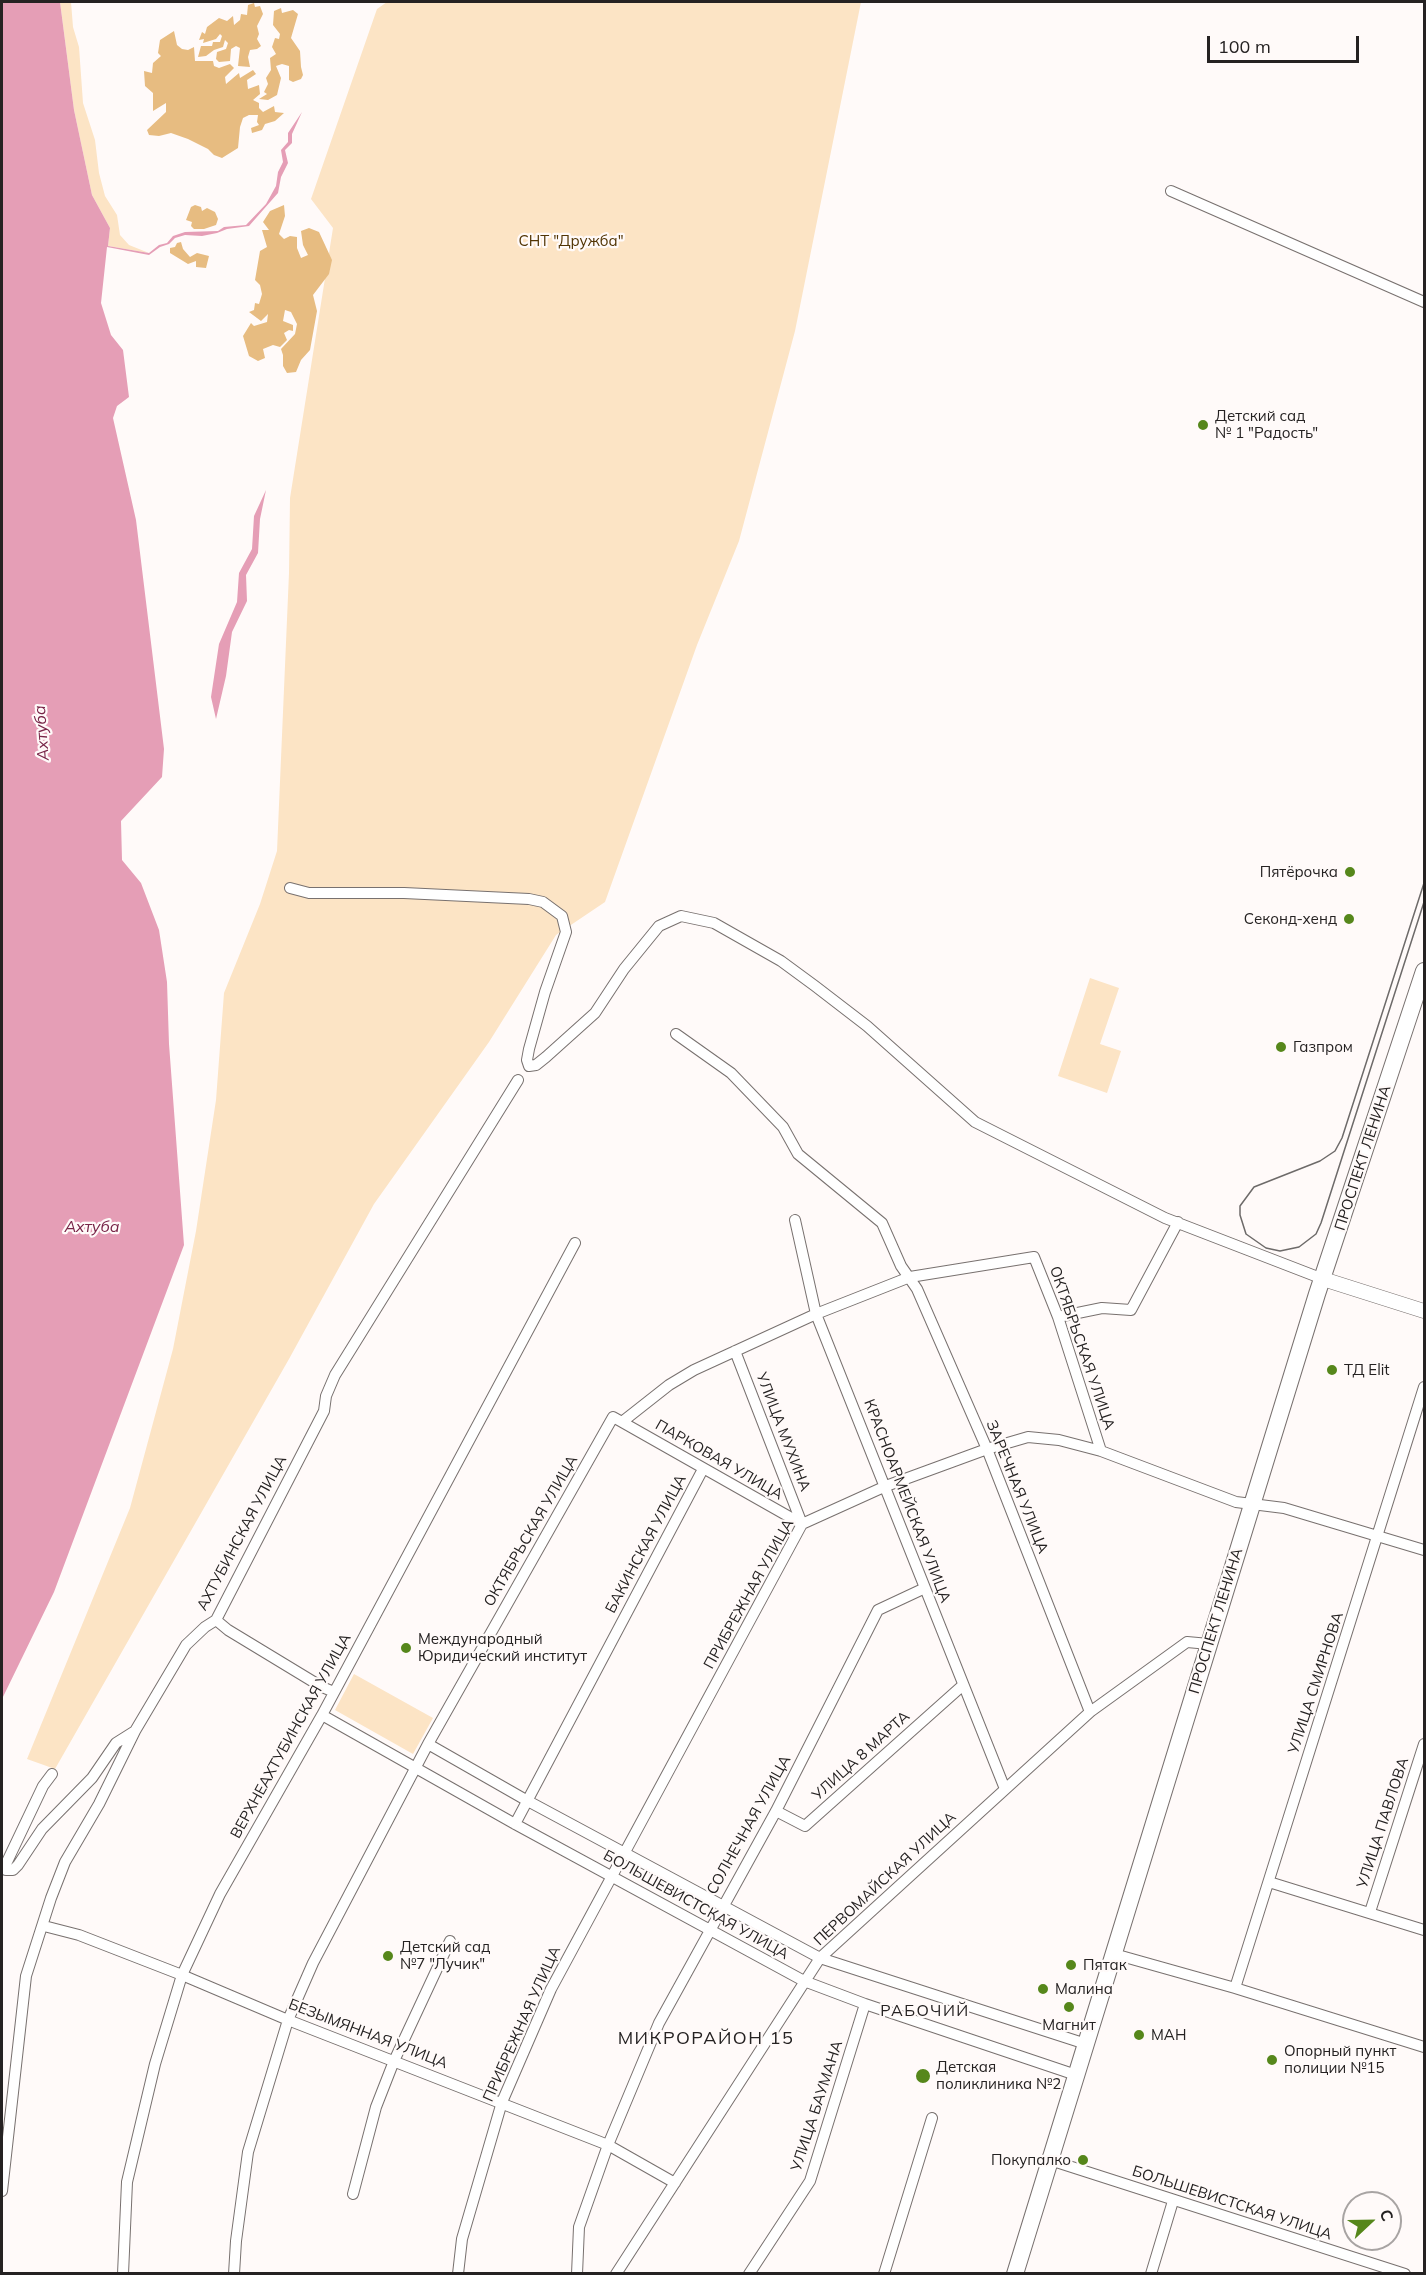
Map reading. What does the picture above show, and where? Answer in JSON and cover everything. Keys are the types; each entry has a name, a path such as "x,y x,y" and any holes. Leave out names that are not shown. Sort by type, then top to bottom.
{"main road":[{"name":"ПРОСПЕКТ ЛЕНИНА","path":"1015,2274 1252,1503 1425,971"}],"street":[{"path":"1171,191 1425,302"},
{"path":"290,888 309,893 404,893 529,898 543,902 562,916 566,932 529,1048 527,1060 529,1066 536,1065 546,1057 595,1013 624,969 659,926 681,916 714,923 781,961 832,999 867,1026 975,1122 1165,1218 1323,1279 1425,1311"},
{"name":"ЗАРЕЧНАЯ УЛИЦА","path":"676,1034 731,1073 783,1127 798,1154 882,1222 901,1266 917,1289 987,1449 1090,1712"},
{"name":"АХТУБИНСКАЯ УЛИЦА","path":"2,2191 26,1976 65,1862 99,1804 135,1731 186,1646 205,1627 216,1620 324,1411 326,1395 335,1375 518,1080"},
{"name":"КРАСНОАРМЕЙСКАЯ УЛИЦА","path":"795,1220 816,1314 886,1486 962,1686 1005,1789"},
{"path":"1058,1317 1102,1308 1131,1310 1178,1222"},
{"name":"ВЕРХНЕАХТУБИНСКАЯ УЛИЦА","path":"123,2274 127,2182 154,2064 182,1975 220,1894 322,1715 575,1243"},
{"name":"ОКТЯБРЬСКАЯ УЛИЦА","path":"234,2274 248,2152 288,2020 313,1963 428,1744 613,1417 622,1422 669,1385 693,1370 816,1314 910,1277 1034,1257 1058,1317 1101,1452"},
{"name":"УЛИЦА МУХИНА","path":"735,1351 802,1524"},
{"name":"УЛИЦА СМИРНОВА","path":"1235,1988 1425,1387"},
{"name":"ПАРКОВАЯ УЛИЦА","path":"622,1422 802,1524"},
{"name":"ПРИБРЕЖНАЯ УЛИЦА","path":"458,2274 462,2239 502,2102 551,1989 802,1524 886,1486 987,1449 1028,1437 1059,1440 1101,1452 1236,1502 1284,1508 1425,1550"},
{"name":"БАКИНСКАЯ УЛИЦА","path":"515,1824 703,1469"},
{"name":"СОЛНЕЧНАЯ УЛИЦА","path":"577,2274 579,2227 608,2145 659,2023 776,1810 878,1610 924,1588"},
{"path":"216,1620 228,1630 334,1692"},
{"name":"ПЕРВОМАЙСКАЯ УЛИЦА","path":"616,2274 820,1958 1090,1712 1187,1642 1209,1644"},
{"name":"УЛИЦА 8 МАРТА","path":"776,1810 805,1826 962,1686"},
{"name":"БОЛЬШЕВИСТСКАЯ УЛИЦА","path":"322,1715 515,1824 804,1981 865,2004 1076,2075"},
{"path":"52,1774 43,1786 5,1866 6,1870 13,1870 18,1865 42,1829 92,1778 116,1743 135,1731"},
{"name":"БОЛЬШЕВИСТСКАЯ УЛИЦА","path":"428,1744 526,1800 820,1958 1086,2044"},
{"name":"УЛИЦА ПАВЛОВА","path":"1371,1912 1425,1744"},
{"path":"1269,1882 1425,1930"},
{"name":"БЕЗЫМЯННАЯ УЛИЦА","path":"44,1926 79,1935 288,2020 608,2145 675,2183"},
{"path":"353,2194 376,2107 394,2061 450,1941"},
{"path":"1114,1953 1425,2047"},
{"name":"УЛИЦА БАУМАНА","path":"749,2274 810,2181 865,2004"},
{"path":"884,2274 932,2118"},
{"name":"БОЛЬШЕВИСТСКАЯ УЛИЦА","path":"1050,2160 1377,2269 1405,2274"},
{"path":"1151,2274 1173,2201"}],"green space":[{"path":"60,2 71,2 73,27 79,47 83,103 95,140 99,173 105,196 117,215 120,235 129,245 149,253 108,246 110,228 92,195 74,110"},
{"name":"СНТ \"Дружба\"","path":"387,2 861,2 795,331 739,541 697,645 605,902 556,935 489,1042 374,1204 289,1359 55,1769 27,1759 130,1508 173,1349 196,1231 216,1100 224,993 260,904 277,851 290,498 333,228 311,199 377,9"},
{"path":"1090,978 1119,988 1100,1044 1121,1051 1107,1093 1058,1076"},
{"path":"354,1674 433,1718 413,1754 335,1710"}],"shaded area":[{"path":"254,3 255,7 260,6 263,14 257,26 259,34 257,39 261,46 250,50 248,57 250,67 238,66 240,48 236,46 231,49 230,61 219,62 216,59 217,52 226,49 228,43 225,40 223,47 206,56 198,57 201,46 212,46 213,42 220,42 222,36 220,34 216,39 203,43 204,39 199,40 202,32 205,34 207,27 219,18 227,21 233,16 234,25 240,20 241,14 247,15 248,5"},
{"path":"281,8 282,13 293,10 298,14 291,38 300,51 303,75 301,79 293,82 289,80 289,66 282,64 276,66 281,78 277,95 268,100 259,99 267,94 264,92 268,84 266,78 271,70 270,58 276,54 272,47 275,38 279,39 280,34 273,25 274,11"},
{"path":"174,31 177,45 182,49 188,50 194,47 195,61 213,61 214,66 219,68 230,64 234,68 225,77 226,84 239,73 240,78 253,70 256,74 247,80 248,89 259,85 260,94 253,100 259,103 259,108 263,112 274,106 275,112 284,113 275,121 265,124 262,130 252,133 251,128 259,125 258,115 243,118 238,148 222,158 188,139 171,133 159,136 149,135 147,130 166,112 166,103 153,111 153,93 145,86 144,71 152,73 153,63 161,56 158,53 160,40"},
{"path":"195,205 201,207 202,211 207,208 215,212 218,219 216,225 194,229 191,226 192,222 186,220 191,207"},
{"path":"284,205 285,216 279,234 284,239 290,236 297,237 297,248 301,258 308,255 303,245 301,231 309,228 319,232 332,260 329,274 313,295 317,311 310,350 301,360 296,372 287,373 283,366 281,349 295,334 297,324 291,312 285,310 283,321 293,325 293,331 289,330 284,333 287,340 280,347 273,345 263,349 265,358 258,361 249,356 243,336 251,323 254,326 267,322 268,314 261,321 249,312 254,310 255,303 259,304 262,294 260,285 255,280 260,251 267,247 262,230 269,230 263,222 270,211"},
{"path":"181,242 183,249 190,257 197,253 209,256 206,268 196,267 196,261 188,264 170,253 170,248"}],"water":[{"name":"Ахтуба","path":"2,2 60,2 74,110 92,195 110,228 108,246 149,253 159,245 167,243 173,236 185,232 218,231 224,227 246,225 266,204 276,186 278,172 283,162 281,150 288,142 288,133 302,112 292,134 292,143 285,150 288,163 281,177 278,193 249,226 202,236 185,235 175,238 149,255 107,247 101,303 111,335 123,350 129,397 117,406 113,418 136,520 164,749 162,777 121,821 122,860 141,883 159,930 167,982 169,1044 184,1245 54,1592 2,1699"},
{"path":"266,490 260,519 258,553 246,575 247,601 232,632 226,676 216,719 211,697 219,644 237,602 239,573 252,549 254,516"}],"tram line":[{"path":"1424,883 1342,1138 1335,1151 1320,1161 1254,1187 1240,1206 1240,1215 1246,1234 1266,1248 1280,1251 1299,1247 1316,1234 1424,902"}],"place":[{"name":"Детский сад № 1 \"Радость\"","path":"1203,425"},
{"name":"Пятёрочка","path":"1350,872"},
{"name":"Секонд-хенд","path":"1349,919"},
{"name":"Газпром","path":"1281,1047"},
{"name":"ТД Elit","path":"1332,1370"},
{"name":"Международный Юридический институт","path":"406,1648"},
{"name":"Детский сад №7 \"Лучик\"","path":"388,1956"},
{"name":"Пятак","path":"1071,1965"},
{"name":"Малина","path":"1043,1989"},
{"name":"Магнит","path":"1069,2007"},
{"name":"МАН","path":"1139,2035"},
{"name":"Опорный пункт полиции №15","path":"1272,2060"},
{"name":"Детская поликлиника №2","path":"923,2076"},
{"name":"Покупалко","path":"1083,2160"}],"district":[{"name":"РАБОЧИЙ","path":"925,2011"},
{"name":"МИКРОРАЙОН 15","path":"706,2039"}]}
